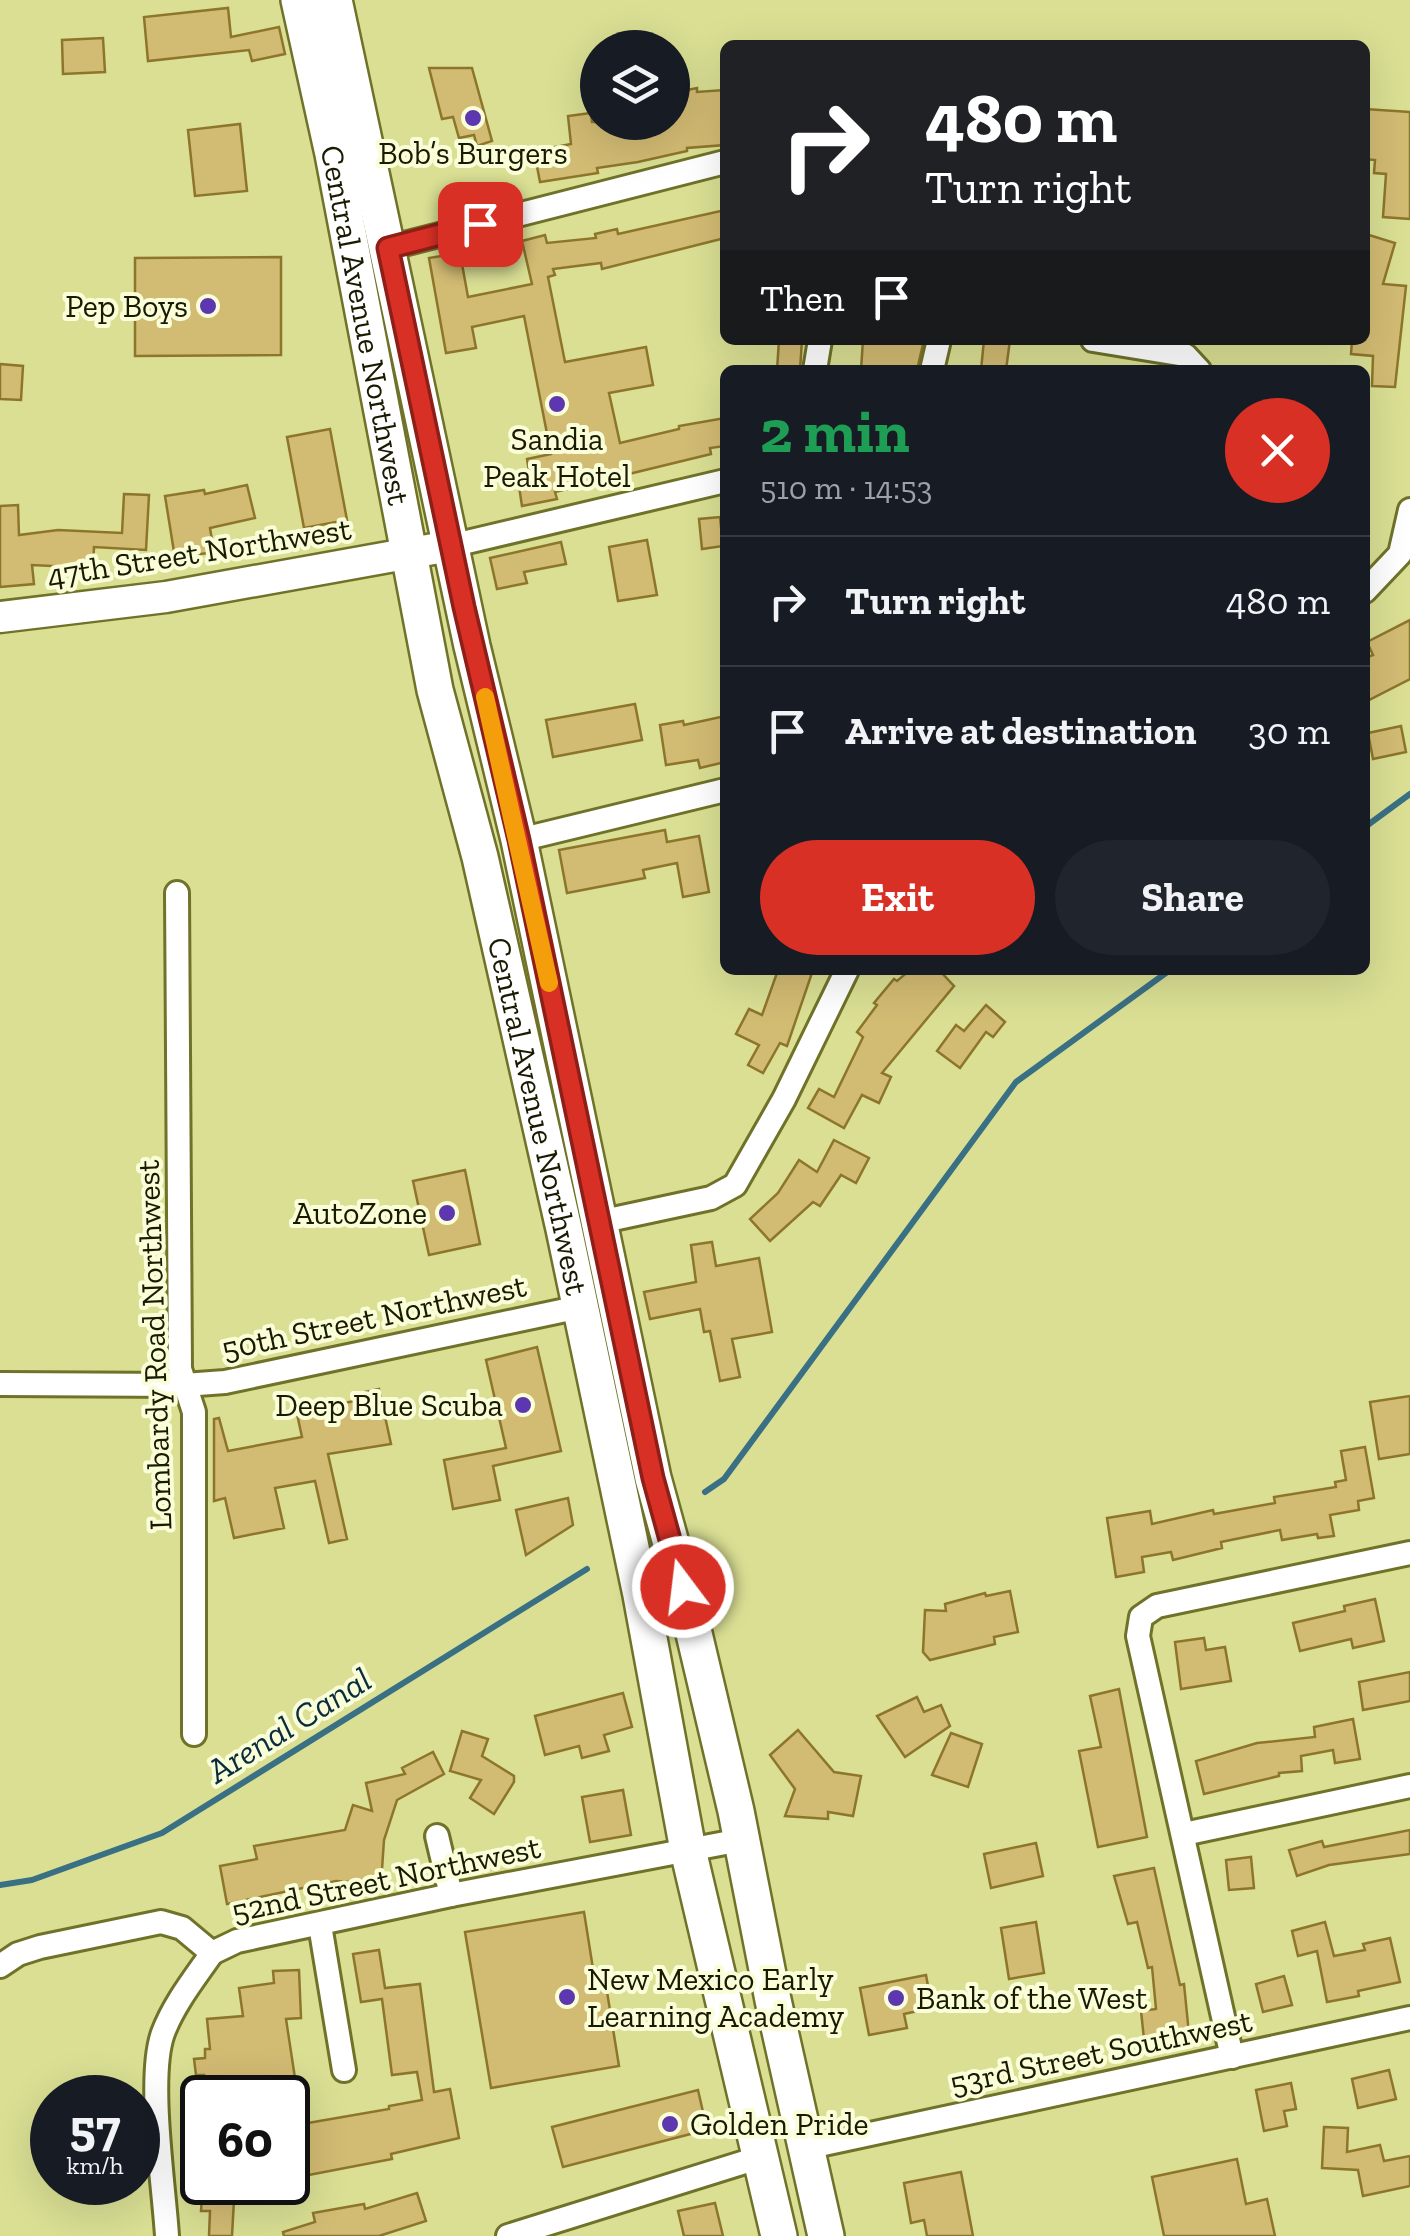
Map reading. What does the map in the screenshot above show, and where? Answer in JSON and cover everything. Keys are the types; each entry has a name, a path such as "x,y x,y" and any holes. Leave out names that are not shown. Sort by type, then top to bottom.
{"main road":[{"name":"Central Avenue Northwest","path":"299,0 333,154 435,690 480,857 580,1307 641,1595 688,1850 778,2236"},
{"path":"334,0 450,546 519,840 653,1478 683,1587 741,1840 826,2236"}],"street":[{"path":"388,248 720,163"},
{"path":"1160,345 1186,355 1195,365"},
{"path":"450,546 720,481"},
{"path":"1370,587 1400,554 1410,510"},
{"name":"47th Street Northwest","path":"0,616 166,597 450,546"},
{"path":"519,840 720,791"},
{"name":"Lombardy Road Northwest","path":"178,893 180,1368 194,1412 194,1734"},
{"path":"599,1222 711,1198 735,1185 784,1099 845,975"},
{"name":"50th Street Northwest","path":"0,1384 184,1384 244,1378 580,1307"},
{"path":"1232,2056 1138,1636 1142,1617 1157,1606 1410,1553"},
{"path":"1184,1834 1410,1786"},
{"path":"437,1836 451,1895"},
{"name":"52nd Street Northwest","path":"0,1966 18,1954 40,1947 161,1922 182,1928 212,1953 238,1941 451,1895 741,1840"},
{"path":"320,1925 344,2070"},
{"path":"167,2236 158,2102 162,2036 177,2003 212,1953"},
{"name":"53rd Street Southwest","path":"805,2148 1410,2018"},
{"path":"508,2236 761,2157"}],"building":[{"path":"228,8 231,37 279,27 285,54 252,61 249,50 148,61 144,17"},
{"path":"103,38 105,72 63,74 62,40"},
{"path":"429,68 472,68 492,141 477,146 474,135 459,138 453,117 442,119"},
{"path":"690,89 720,90 720,145 687,148 638,162 597,168 598,173 540,182 534,151 571,144 568,116 580,114 580,140 690,140"},
{"path":"1370,109 1410,112 1410,219 1383,217 1386,174 1374,173 1375,160 1370,160"},
{"path":"240,124 247,191 195,196 188,130"},
{"path":"720,211 720,239 602,269 601,263 553,269 555,275 548,277 565,362 646,347 653,385 609,393 620,443 720,419 720,447 710,448 711,454 555,492 557,499 522,506 518,480 530,478 527,459 551,454 524,316 472,327 476,348 446,353 429,258 460,253 468,297 532,284 522,241 545,235 547,243 596,238 595,234 617,229 618,234"},
{"path":"1370,235 1395,243 1383,284 1406,286 1395,387 1372,386 1373,356 1351,354 1352,345 1370,345"},
{"name":"Pep Boys","path":"281,257 281,355 135,356 135,258"},
{"path":"779,345 802,345 800,365 777,365"},
{"path":"863,345 923,345 918,365 861,365"},
{"path":"984,345 1009,345 1007,365 982,365"},
{"path":"0,364 23,366 21,400 0,399"},
{"path":"330,429 347,520 304,528 287,437"},
{"path":"247,485 255,518 210,528 214,552 175,558 165,496 204,490 205,494"},
{"path":"124,494 149,495 146,550 94,547 93,568 32,565 34,584 0,587 0,506 18,505 19,535 58,530 122,533"},
{"path":"720,517 720,546 702,549 699,519"},
{"path":"647,540 657,595 618,601 609,547"},
{"path":"561,542 566,564 524,572 527,583 497,589 490,558"},
{"path":"1410,620 1410,679 1370,699 1373,655 1370,640"},
{"path":"635,704 642,740 553,757 546,720"},
{"path":"720,717 720,763 700,768 698,760 666,765 660,725 683,721 684,725"},
{"path":"1401,726 1406,752 1373,759 1370,733"},
{"path":"665,830 667,842 699,836 709,892 683,897 677,863 643,870 645,878 567,893 559,850"},
{"path":"776,975 811,975 787,1046 780,1043 763,1073 748,1065 759,1045 736,1034 749,1009 762,1015"},
{"path":"904,975 944,975 954,986 882,1073 891,1077 879,1103 862,1095 844,1128 808,1108 819,1089 834,1097 863,1037 857,1032 877,1005 874,1003 894,979"},
{"path":"986,1005 1005,1022 993,1037 986,1032 960,1068 937,1051 956,1025 964,1031"},
{"path":"834,1140 869,1158 856,1183 841,1175 820,1206 813,1202 770,1241 750,1219 778,1193 799,1160 817,1172"},
{"name":"AutoZone","path":"465,1170 480,1244 429,1255 413,1181"},
{"path":"712,1242 716,1266 759,1258 772,1332 732,1339 740,1377 720,1381 710,1331 704,1332 700,1309 650,1319 644,1292 696,1282 691,1245"},
{"name":"Deep Blue Scuba","path":"537,1347 561,1451 493,1466 500,1500 453,1509 444,1460 506,1448 486,1360"},
{"path":"379,1389 391,1444 328,1454 347,1539 329,1543 315,1481 275,1488 284,1528 234,1538 225,1498 214,1501 214,1419 219,1418 228,1451 302,1437 297,1414 358,1400 356,1394"},
{"path":"1410,1396 1410,1454 1379,1459 1370,1402"},
{"path":"1365,1447 1374,1498 1358,1501 1359,1510 1330,1515 1334,1536 1318,1538 1317,1534 1282,1540 1280,1530 1221,1542 1222,1548 1173,1560 1171,1552 1142,1557 1144,1572 1116,1577 1107,1518 1150,1511 1152,1524 1213,1510 1214,1514 1275,1503 1274,1497 1336,1487 1335,1482 1346,1480 1341,1451"},
{"path":"568,1498 573,1525 526,1555 516,1510"},
{"path":"1010,1591 1018,1632 994,1637 995,1644 930,1660 923,1652 925,1610 946,1611 945,1604"},
{"path":"1375,1599 1384,1641 1353,1648 1351,1639 1300,1651 1293,1623 1345,1611 1344,1606"},
{"path":"1204,1638 1206,1650 1225,1647 1231,1681 1181,1689 1175,1642"},
{"path":"1410,1672 1410,1701 1363,1710 1359,1682"},
{"path":"1119,1689 1147,1837 1098,1847 1079,1751 1101,1747 1090,1696"},
{"path":"623,1693 632,1727 604,1735 609,1751 582,1758 579,1746 545,1755 535,1716"},
{"path":"917,1697 924,1712 941,1705 950,1726 905,1757 877,1716"},
{"path":"1353,1719 1360,1759 1335,1763 1333,1750 1301,1756 1302,1771 1279,1773 1204,1794 1196,1761 1257,1743 1315,1737 1314,1727"},
{"path":"798,1730 834,1772 861,1776 853,1816 828,1812 828,1819 785,1816 795,1789 770,1755"},
{"path":"462,1731 488,1739 482,1756 514,1776 494,1814 470,1798 481,1780 450,1771"},
{"path":"951,1733 982,1744 968,1787 932,1775"},
{"path":"433,1752 444,1774 397,1800 384,1840 381,1884 336,1881 227,1904 220,1866 257,1859 254,1846 345,1830 353,1805 372,1811 366,1783 405,1774 402,1768"},
{"path":"623,1790 631,1835 590,1842 582,1797"},
{"path":"1410,1830 1410,1854 1329,1865 1297,1876 1289,1850 1322,1841 1324,1847"},
{"path":"1036,1843 1043,1876 991,1888 984,1854"},
{"path":"1251,1857 1254,1888 1229,1890 1226,1860"},
{"path":"1154,1868 1180,1985 1184,1984 1189,2034 1144,2039 1141,2011 1156,2009 1152,1967 1148,1968 1137,1922 1128,1924 1114,1876"},
{"path":"584,1912 594,1975 604,1973 619,2066 491,2088 465,1932"},
{"path":"1036,1922 1044,1973 1009,1979 1001,1928"},
{"path":"1325,1922 1334,1956 1365,1950 1363,1944 1390,1938 1400,1982 1327,2002 1317,1951 1298,1956 1292,1931"},
{"path":"379,1950 385,1988 420,1984 434,2092 450,2089 459,2138 391,2154 392,2159 310,2175 310,2123 422,2100 417,2072 392,2075 382,1999 361,2002 353,1954"},
{"path":"299,1970 301,2018 286,2019 295,2075 196,2075 194,2059 205,2058 205,2049 210,2049 207,2019 243,2016 239,1988 274,1983 273,1971"},
{"name":"Bank of the West","path":"926,1975 932,2008 904,2014 907,2028 869,2035 860,1988"},
{"path":"1284,1976 1292,2005 1263,2012 1256,1984"},
{"path":"1389,2070 1396,2099 1358,2108 1352,2079"},
{"path":"1291,2083 1296,2109 1284,2111 1287,2126 1264,2131 1256,2090"},
{"path":"698,2090 702,2131 563,2167 552,2127"},
{"path":"1324,2127 1348,2128 1347,2152 1380,2145 1384,2161 1410,2156 1410,2186 1363,2196 1358,2170 1322,2168"},
{"path":"1237,2159 1246,2204 1267,2199 1275,2236 1164,2236 1152,2177"},
{"path":"961,2172 973,2236 927,2236 924,2220 911,2223 904,2183"},
{"path":"417,2193 426,2221 379,2236 284,2236 283,2232 315,2222 313,2213 364,2204 365,2209"},
{"path":"715,2203 723,2236 684,2236 678,2211"},
{"path":"201,2205 234,2205 232,2236 209,2236 210,2211 201,2211"}],"waterway":[{"name":"Arenal Canal","path":"1370,823 1410,794"},
{"path":"705,1492 724,1479 1016,1082 1163,975"},
{"name":"Arenal Canal","path":"0,1885 32,1880 162,1833 587,1569"}],"slow traffic":[{"path":"485,697 549,983"}],"place":[{"name":"Bob’s Burgers","path":"473,118"},
{"name":"Pep Boys","path":"208,306"},
{"name":"Sandia Peak Hotel","path":"557,404"},
{"name":"AutoZone","path":"447,1213"},
{"name":"Deep Blue Scuba","path":"523,1405"},
{"name":"New Mexico Early Learning Academy","path":"567,1997"},
{"name":"Bank of the West","path":"896,1998"},
{"name":"Golden Pride","path":"670,2124"}],"route":[{"path":"480,224 388,248 464,607 519,840 653,1478 683,1587"}]}
